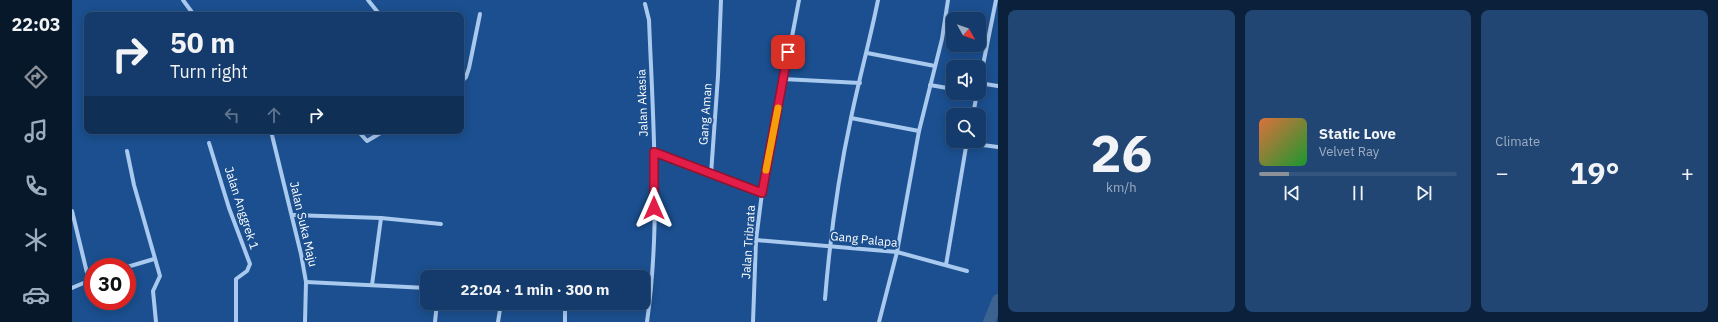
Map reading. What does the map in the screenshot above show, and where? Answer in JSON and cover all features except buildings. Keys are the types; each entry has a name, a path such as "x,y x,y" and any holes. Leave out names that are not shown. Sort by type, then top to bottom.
{"street":[{"path":"183,0 192,12"},
{"path":"368,0 378,12"},
{"name":"Gang Aman","path":"711,174 718,76 721,0"},
{"name":"Jalan Tribrata","path":"753,322 756,240 762,193 799,0"},
{"path":"825,299 830,245 851,118 878,0"},
{"path":"879,322 897,252 919,131 935,66 948,0"},
{"path":"984,60 996,0"},
{"name":"Jalan Akasia","path":"645,4 649,20 654,152 654,264 647,322"},
{"path":"464,79 469,68 480,14"},
{"path":"867,53 935,66"},
{"path":"783,79 860,83"},
{"path":"930,85 946,88"},
{"path":"986,85 998,86"},
{"path":"851,118 919,131"},
{"name":"Jalan Suka Maju","path":"272,134 293,215 306,282 305,322"},
{"path":"361,134 367,141 379,134"},
{"name":"Jalan Anggrek 1","path":"209,143 229,208 250,264 247,271 236,279 236,322"},
{"path":"986,145 998,147"},
{"path":"946,265 966,148"},
{"path":"127,151 134,185 160,276 153,291 156,322"},
{"path":"654,152 762,193"},
{"path":"72,211 85,258"},
{"path":"293,215 381,218 441,224"},
{"path":"372,285 381,218"},
{"name":"Gang Palapa","path":"756,240 830,245 897,252 967,271"},
{"path":"136,265 154,259"},
{"path":"306,282 420,288"},
{"path":"72,288 84,283"},
{"path":"435,322 436,310"},
{"path":"498,322 500,310"},
{"path":"565,310 565,322"}],"waterway":[{"path":"989,322 998,300"}],"slow traffic":[{"path":"766,170 778,108"}],"route":[{"path":"654,208 654,152 682,164 762,193 788,52"}]}
